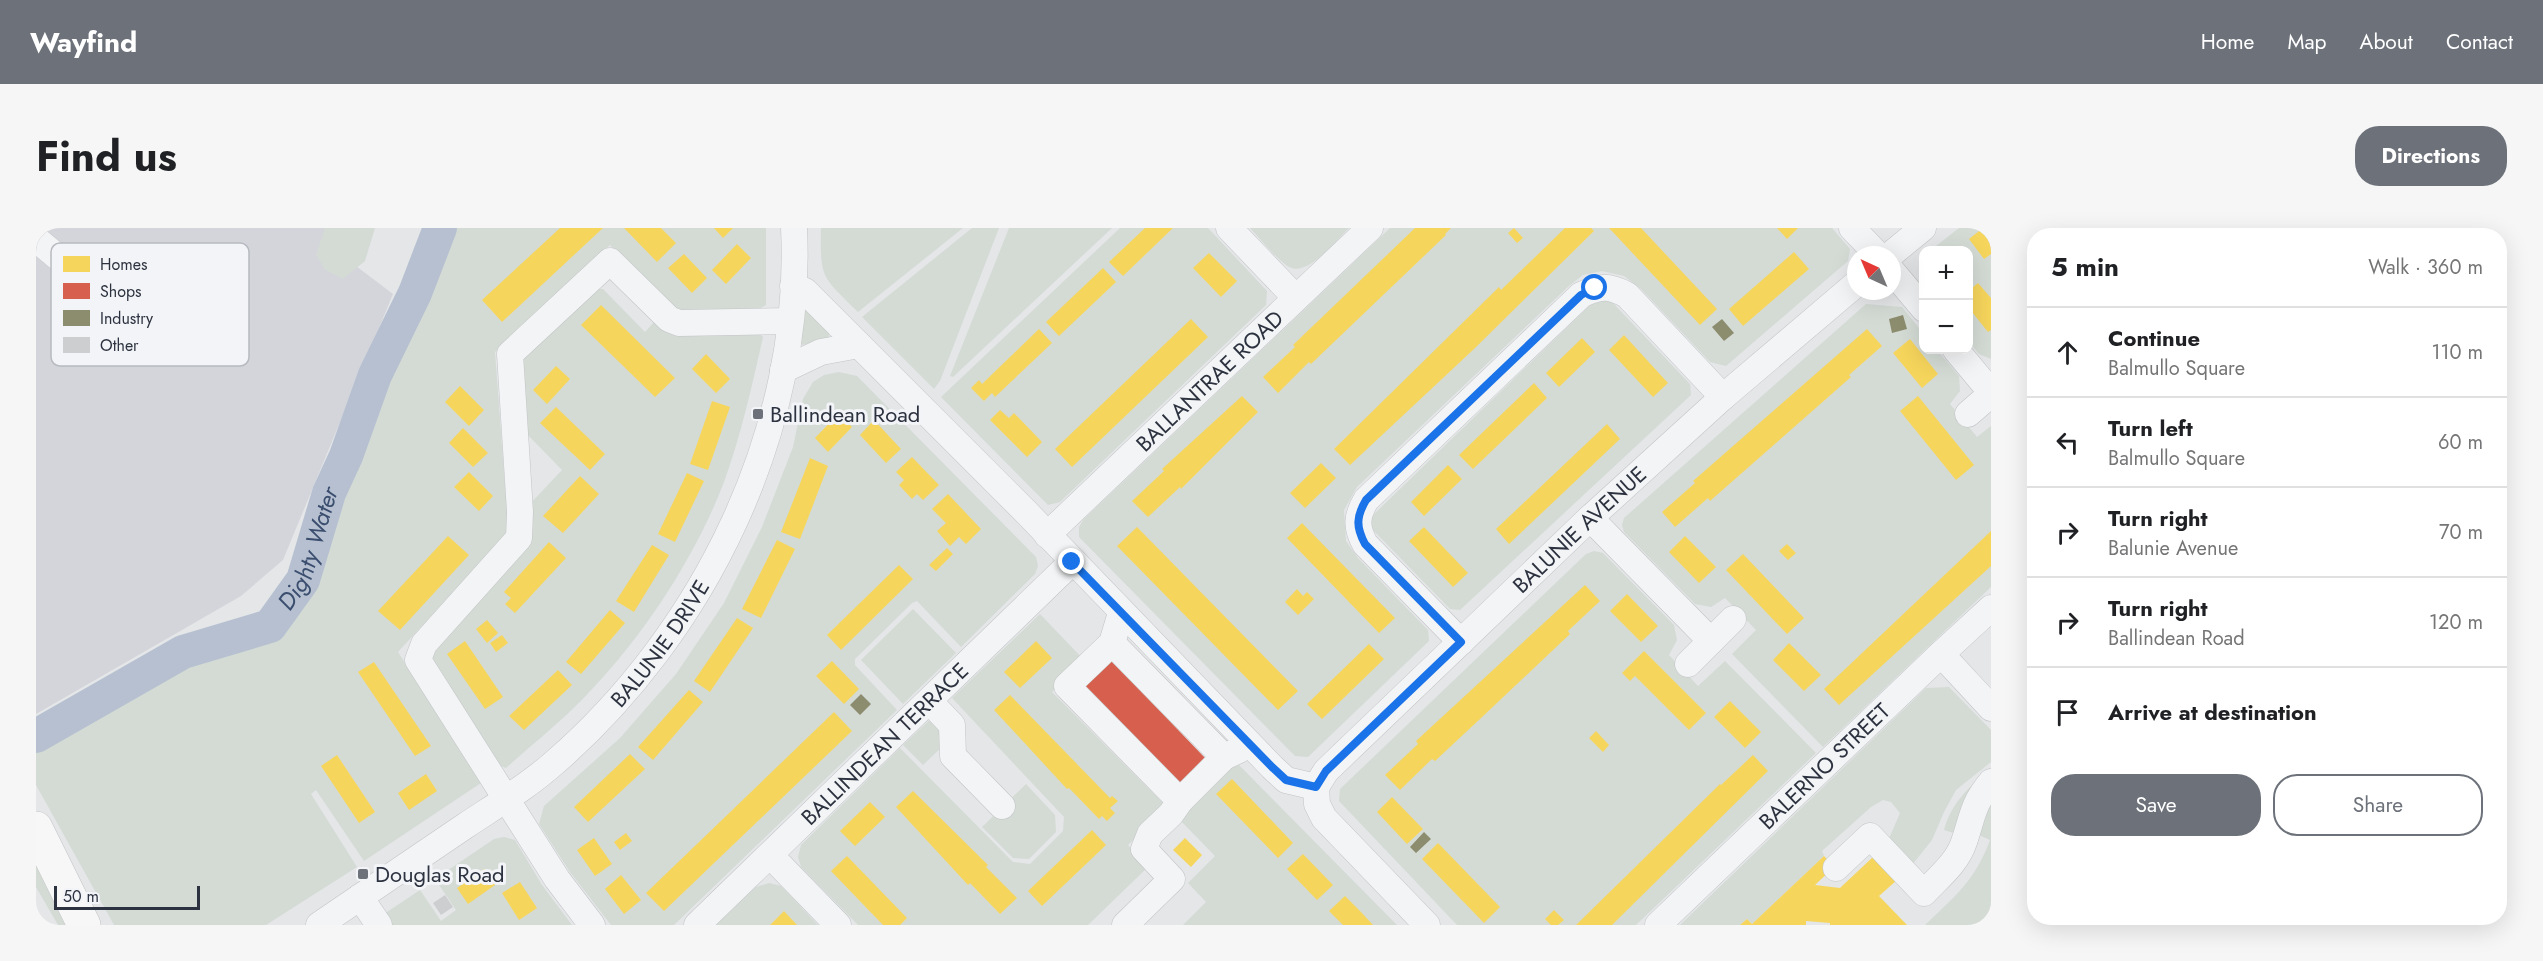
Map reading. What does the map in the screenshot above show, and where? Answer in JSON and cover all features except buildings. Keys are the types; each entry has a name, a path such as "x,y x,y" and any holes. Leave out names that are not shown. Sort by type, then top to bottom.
{"main road":[{"path":"36,828 84,925"}],"street":[{"name":"BALUNIE DRIVE","path":"319,925 552,765 597,724 640,677 679,624 713,566 741,508 766,442 783,370 790,321 794,228"},
{"path":"1229,228 1296,298"},
{"name":"BALLANTRAE ROAD","path":"1047,535 1370,228"},
{"path":"1852,228 1869,246"},
{"path":"1901,246 1923,228"},
{"path":"36,239 51,252"},
{"path":"592,925 557,879 418,660 424,644 519,538 520,512 510,354 610,261 669,319 679,323 790,321"},
{"path":"1901,282 1919,304"},
{"path":"793,286 805,291 859,345 1286,780 1316,787 1317,804 1324,818 1427,925"},
{"path":"1461,642 1365,544 1357,529 1358,513 1366,500 1581,295 1595,288 1612,287 1627,295 1723,398"},
{"name":"BALUNIE AVENUE","path":"1316,787 1326,771 1590,518 1723,398 1847,292"},
{"path":"783,370 820,352 859,345"},
{"path":"1959,354 1991,393 1968,414"},
{"path":"1590,518 1711,641"},
{"name":"BALLINDEAN TERRACE","path":"697,925 1072,562"},
{"name":"BALERNO STREET","path":"1658,925 1991,609"},
{"path":"1121,613 1112,643 1067,686 1180,801"},
{"path":"1688,664 1733,619"},
{"path":"1112,643 1224,758"},
{"path":"1941,654 1991,708"},
{"path":"929,701 952,724 953,756 1002,806"},
{"path":"1125,925 1172,879 1144,849 1150,834 1224,758 1251,745"},
{"path":"1836,868 1870,836 1924,893 1952,866 1964,843 1972,812 1991,782"},
{"path":"771,855 838,925"},
{"path":"360,897 379,925"}],"shaded area":[{"path":"36,228 369,228 356,266 393,294 283,560 241,596 36,714"},
{"path":"325,228 375,228 365,261 343,279 324,269 316,254"},
{"path":"440,228 766,228 766,305 759,309 679,312 672,309 610,245 495,352 508,527 504,536 398,652 481,783 364,861 316,790 311,794 357,867 266,925 114,925 36,785 36,741 217,642 271,626 303,580 329,493 346,456 375,375 415,293"},
{"path":"821,228 963,228 858,312 826,276 821,258"},
{"path":"972,228 999,228 940,381 934,389 862,317"},
{"path":"1009,228 1112,228 953,377 950,376"},
{"path":"1120,228 1208,228 1267,291 1266,305 1060,502 1048,505 941,397"},
{"path":"1250,228 1349,228 1311,264 1294,269 1276,257"},
{"path":"1390,228 1832,228 1847,246 1847,262 1726,366 1710,362 1641,289 1624,276 1602,271 1583,275 1570,285 1357,487 1344,510 1346,541 1358,558 1428,630 1429,641 1308,757 1295,756 1079,537 1079,527 1083,520"},
{"path":"1959,228 1991,228 1991,359 1979,354 1973,347 1973,246 1936,246"},
{"path":"596,289 603,289 645,332 654,322 670,334 759,333 763,337 741,428 724,482 699,537 668,591 632,642 593,688 573,709 506,768 501,766 432,662 433,648 528,506 562,470 524,431 520,360"},
{"path":"1601,300 1612,302 1690,384 1691,395 1460,610 1450,609 1370,527 1371,517 1590,305"},
{"path":"1866,304 1902,307 1919,328 1919,354 1940,354 1959,376 1960,391 1950,404 1977,437 1991,426 1991,587 1823,747 1732,654 1756,630 1725,598 1711,607 1695,604 1624,532 1622,525 1624,518"},
{"path":"809,310 829,331 829,338 802,345 800,340 803,312"},
{"path":"839,372 857,376 1036,557 1038,566 1035,574 961,647 917,601 912,603 855,659 855,665 897,710 674,925 611,925 570,872 539,824 544,806 620,738 676,674 724,603 762,527 793,447 803,399 813,382 824,375"},
{"path":"1594,551 1603,553 1674,625 1677,640 1669,655 1698,686 1725,661 1816,753 1636,925 1457,925 1339,801 1340,789 1586,554"},
{"path":"913,609 956,653 903,704 861,660"},
{"path":"1040,614 1084,660 1052,692 1167,807 1128,845 1148,867 1088,925 858,925 801,867 798,857 801,845 900,748 1013,862 1030,864 1063,831 1064,817 952,698"},
{"path":"1949,687 1991,730 1991,762 1956,790 1932,840 1912,865 1888,841 1900,813 1891,802 1883,800 1871,807 1822,851 1824,856 1752,924 1747,919 1740,925 1680,925 1926,688"},
{"path":"935,715 945,744 923,765 903,745"},
{"path":"1239,765 1397,925 1183,925 1206,902 1188,883 1215,856 1178,818 1230,767"},
{"path":"1984,774 1957,834 1944,830 1960,799"},
{"path":"1026,784 1055,815 1056,832 1029,859 1013,858 982,827"},
{"path":"1991,797 1991,925 1925,925 1963,887 1978,866 1990,840 1977,834"},
{"path":"504,837 515,840 542,885 572,925 387,925 381,916 420,890 441,921 456,910 435,879 494,839"},
{"path":"36,847 77,925 58,925 36,887"},
{"path":"769,883 781,886 818,925 716,925 756,887"}],"waterway":[{"name":"Dighty Water","path":"36,736 183,652 270,626 303,580 329,493 346,456 375,375 415,293 440,228"}],"place":[{"name":"Ballindean Road","path":"758,414"},
{"name":"Douglas Road","path":"363,874"}],"route":[{"path":"1072,562 1286,780 1316,787 1326,771 1461,642 1365,544 1357,529 1358,513 1366,500 1581,295 1595,288"}]}
